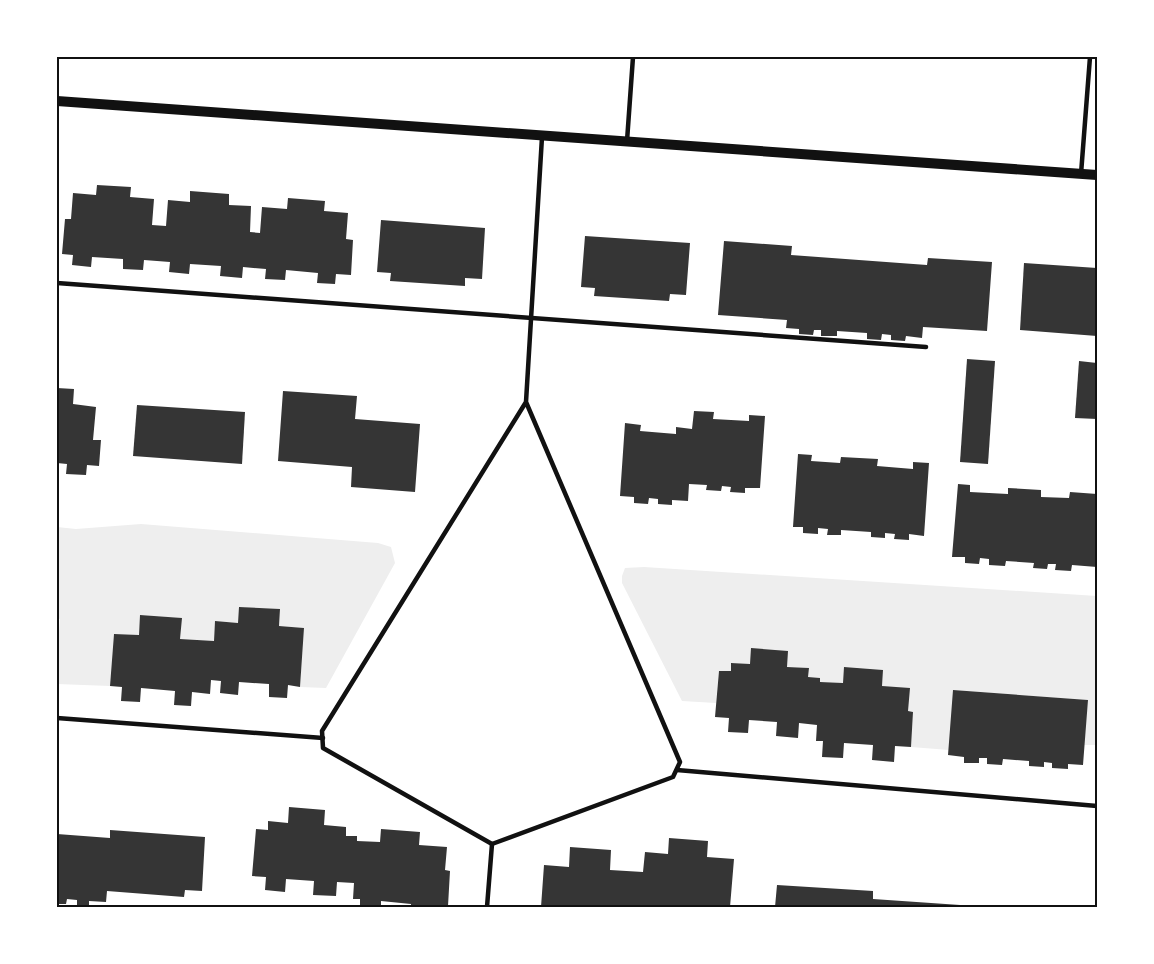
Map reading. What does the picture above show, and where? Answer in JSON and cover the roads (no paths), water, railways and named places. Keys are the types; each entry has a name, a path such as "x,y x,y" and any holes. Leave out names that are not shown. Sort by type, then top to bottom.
{"street":[{"path":"57,101 1097,175"}],"lane":[{"path":"627,141 633,57"},
{"path":"1081,174 1090,57"},
{"path":"526,402 322,731 323,748 492,844 673,777 680,762 526,402 543,136"},
{"path":"57,283 926,347"},
{"path":"57,718 323,738"},
{"path":"676,770 1097,806"},
{"path":"487,907 492,844"}]}
